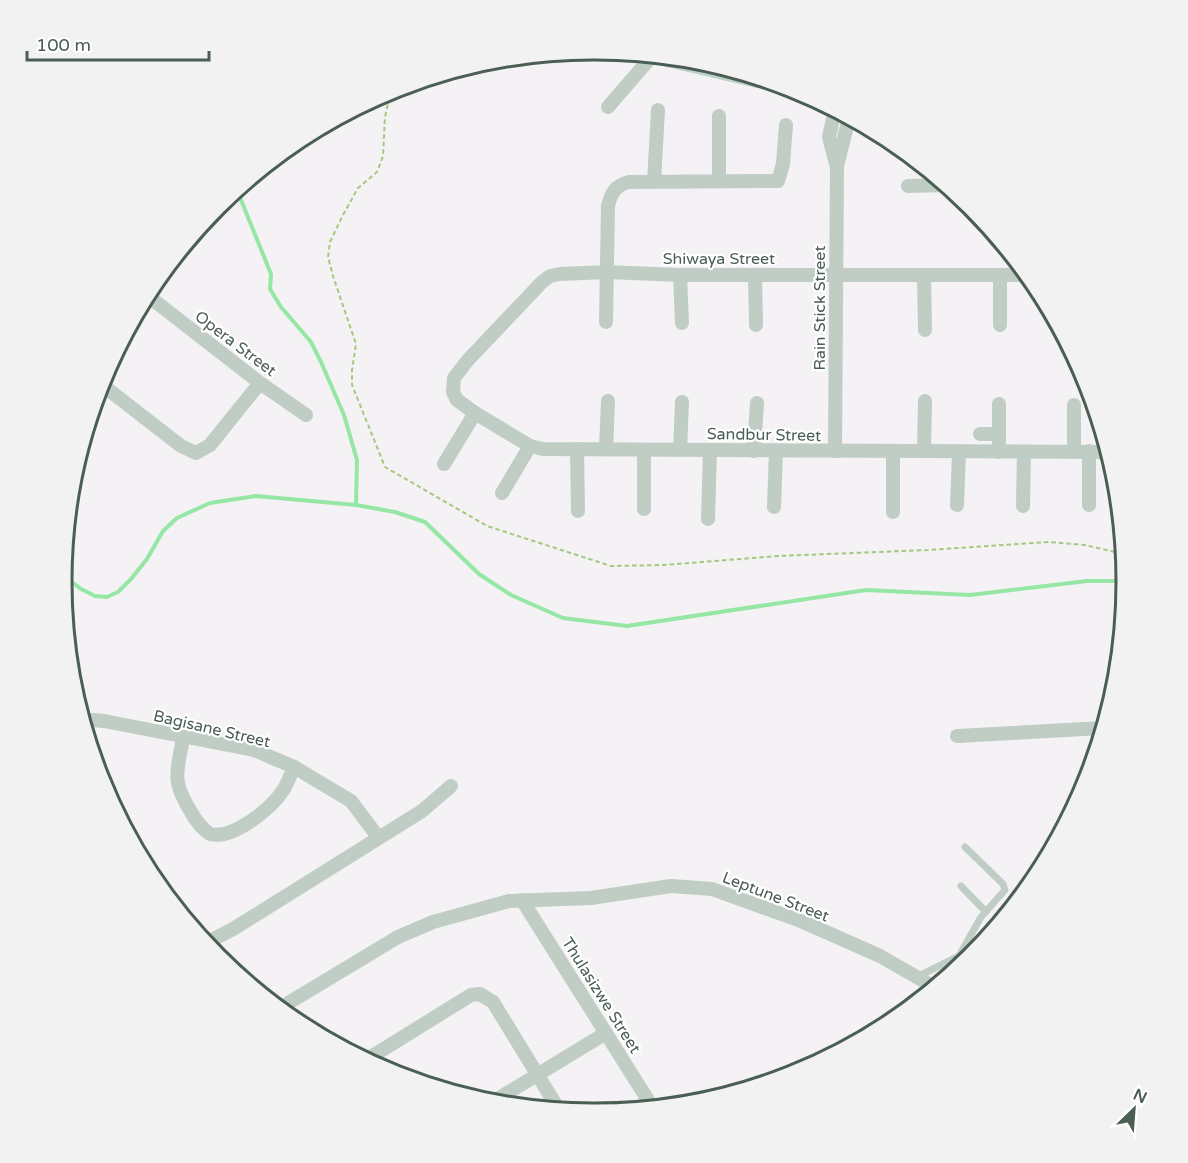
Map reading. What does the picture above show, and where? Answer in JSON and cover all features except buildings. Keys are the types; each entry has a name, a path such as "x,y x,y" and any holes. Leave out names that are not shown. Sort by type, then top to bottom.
{"street":[{"path":"608,107 646,63"},
{"path":"654,182 658,110"},
{"path":"719,116 719,181"},
{"name":"Rain Stick Street","path":"833,118 829,137 837,166"},
{"path":"606,322 608,206 614,190 624,183 778,181 783,164 786,125"},
{"name":"Rain Stick Street","path":"835,451 837,166 847,126"},
{"path":"908,186 933,185"},
{"name":"Shiwaya Street","path":"454,378 476,351 550,276 607,272 680,275 1016,275"},
{"path":"680,275 682,323"},
{"path":"755,275 756,326"},
{"path":"924,276 925,330"},
{"path":"1000,276 1000,325"},
{"name":"Opera Street","path":"155,301 260,383 306,415"},
{"name":"Sandbur Street","path":"454,378 454,396 475,413 530,446 543,449 1099,452"},
{"path":"110,388 174,441 196,453 210,445 260,383"},
{"path":"606,449 608,401"},
{"path":"924,452 926,401"},
{"path":"680,450 682,402"},
{"path":"754,451 757,403"},
{"path":"999,404 999,452"},
{"path":"1074,405 1074,451"},
{"path":"444,464 475,413"},
{"path":"980,434 999,434"},
{"path":"502,493 530,446"},
{"path":"578,449 578,511"},
{"path":"644,450 644,509"},
{"path":"708,519 710,450"},
{"path":"774,507 776,451"},
{"path":"892,512 893,451"},
{"path":"957,505 958,452"},
{"path":"1023,506 1024,452"},
{"path":"1089,452 1089,505"},
{"name":"Bagisane Street","path":"92,722 104,721 254,750 294,767 351,801 378,837"},
{"path":"957,736 1094,728"},
{"path":"183,738 177,772 179,792 197,823 210,834 228,833 262,813 284,788 294,767"},
{"path":"215,939 422,811 451,786"},
{"name":"Leptune Street","path":"288,1003 390,942 433,922 480,908 522,900 591,898 671,886 712,889 801,921 861,947 927,983"},
{"name":"Thulasizwe Street","path":"522,900 648,1100"},
{"path":"375,1054 476,993 493,1002 554,1101"},
{"path":"505,1095 606,1033"}],"lane":[{"path":"960,953 981,917 1005,890 1003,884 965,847"},
{"path":"961,886 986,912"},
{"path":"916,977 955,957"}],"waterway":[{"path":"240,198 271,274 270,289 281,307 311,342 344,415 357,460 356,504"},
{"path":"72,582 95,596 107,597 118,592 147,559 163,531 177,518 210,503 256,496 356,505 395,512 425,522 479,574 511,595 563,618 627,626 866,590 970,595 1087,581 1116,581"}]}
